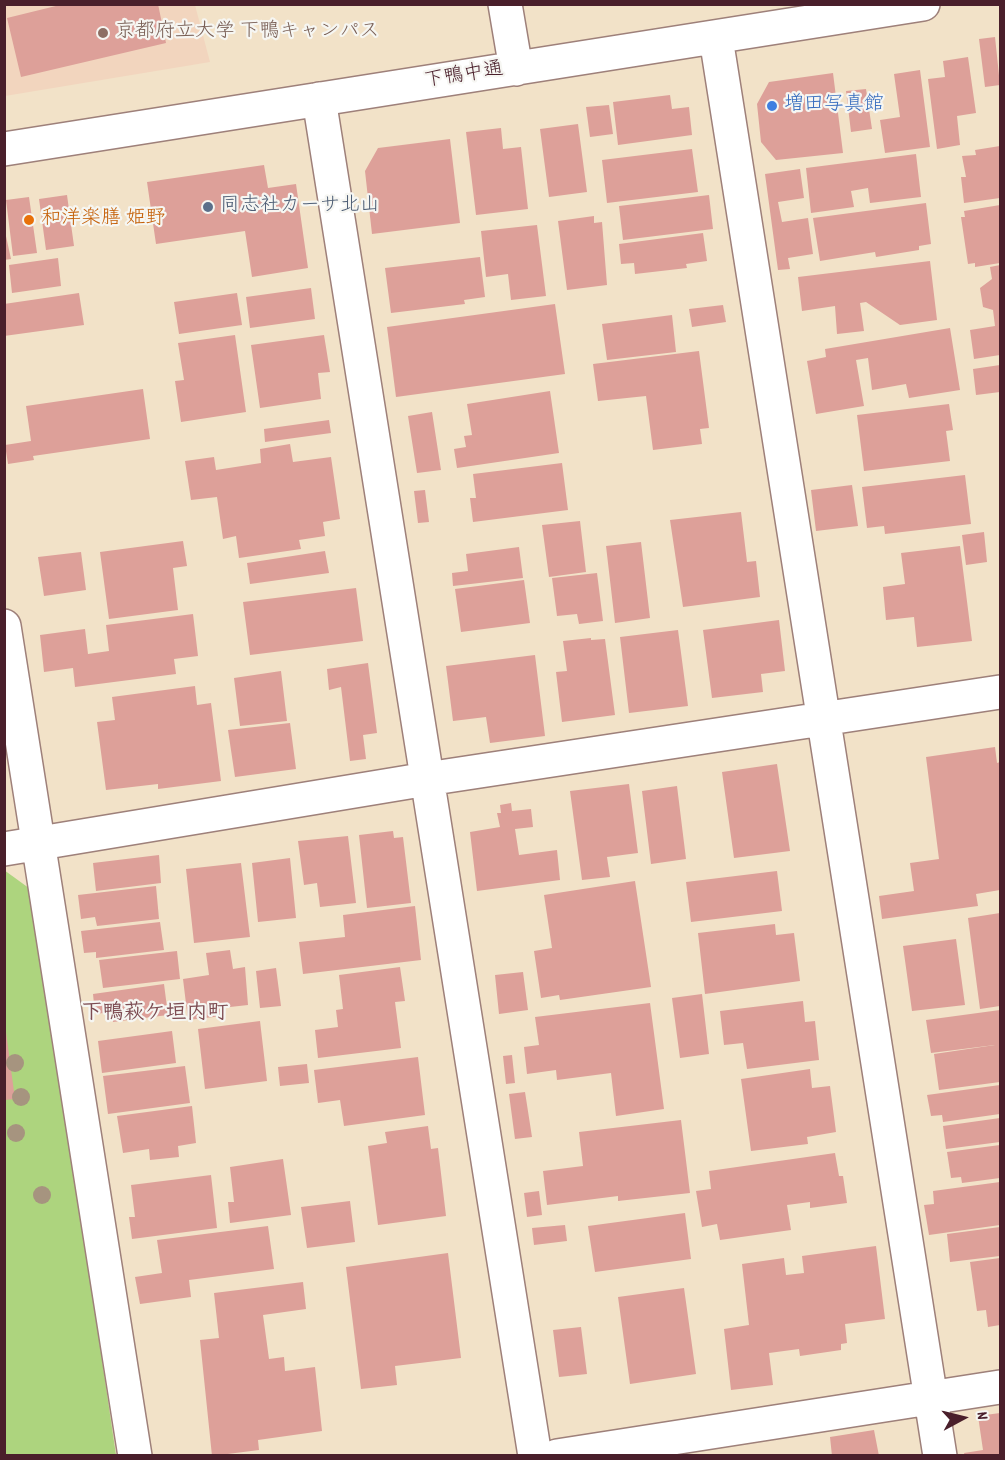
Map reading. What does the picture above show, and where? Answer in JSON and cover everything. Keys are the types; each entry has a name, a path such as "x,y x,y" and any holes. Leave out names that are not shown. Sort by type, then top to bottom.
{"street":[{"path":"505,4 516,69"},
{"name":"下鴨中通","path":"4,149 923,4"},
{"path":"716,38 940,1455"},
{"path":"319,99 535,1455"},
{"path":"4,627 40,843 135,1455"},
{"path":"4,849 427,779 1000,692"},
{"path":"557,1455 1000,1387"}],"shaded area":[{"name":"京都府立大学 下鴨キャンパス","path":"5,5 195,5 210,62 5,96"}],"green space":[{"path":"4,870 33,891 116,1455 5,1455"}],"building":[{"path":"64,4 158,4 166,43 21,77 7,18"},
{"path":"995,37 1000,85 985,87 979,39"},
{"path":"968,57 976,113 957,116 960,145 937,149 928,79 945,77 943,61"},
{"path":"920,70 930,147 885,153 880,120 900,117 894,74"},
{"path":"833,73 843,153 776,160 761,142 757,104 769,82"},
{"path":"866,89 872,129 851,132 846,91"},
{"path":"670,95 672,109 689,107 692,135 618,145 613,102"},
{"path":"609,105 613,134 590,137 586,107"},
{"path":"578,124 587,192 549,197 540,129"},
{"path":"501,128 503,149 521,147 528,209 476,215 466,132"},
{"path":"450,139 460,223 372,234 365,171 378,148"},
{"path":"1000,146 1000,198 964,203 961,177 966,177 962,156 976,155 975,150"},
{"path":"692,149 698,192 607,203 602,160"},
{"path":"916,154 921,197 870,203 868,188 851,191 854,207 811,213 806,168"},
{"path":"264,165 268,188 296,184 308,268 252,277 245,231 156,244 147,182"},
{"path":"800,169 804,198 778,202 782,222 808,218 813,254 788,258 790,269 778,270 765,174"},
{"path":"67,195 74,246 46,250 39,199"},
{"path":"709,195 713,229 623,240 619,206"},
{"path":"29,197 37,253 13,256 6,200"},
{"path":"926,203 931,244 919,246 919,250 876,257 875,252 820,261 813,218"},
{"path":"1000,205 1000,263 975,267 975,263 968,264 961,217 965,217 964,211"},
{"path":"594,216 594,223 602,222 607,285 567,290 558,221"},
{"path":"537,225 546,296 511,300 508,274 486,277 481,231"},
{"path":"4,227 11,259 4,260"},
{"path":"703,233 707,261 686,264 687,268 635,274 634,263 621,264 619,244"},
{"path":"480,257 485,297 464,300 465,304 391,313 385,268"},
{"path":"58,258 61,286 12,293 9,265"},
{"path":"930,261 937,320 900,325 866,302 860,303 864,331 837,334 835,306 802,311 798,277"},
{"path":"1000,265 1000,355 974,359 970,330 995,326 993,310 983,307 980,288 992,279 990,267"},
{"path":"311,288 315,319 250,328 246,297"},
{"path":"79,293 84,325 4,336 4,304"},
{"path":"237,293 242,325 179,334 174,302"},
{"path":"555,304 565,374 396,397 387,327"},
{"path":"723,305 726,322 692,327 689,309"},
{"path":"672,315 676,352 607,360 602,324"},
{"path":"950,328 960,390 909,398 906,384 872,390 868,358 856,360 864,406 816,414 807,361 826,357 825,349"},
{"path":"235,335 246,412 181,422 175,381 184,380 178,343"},
{"path":"324,335 330,372 318,373 321,399 260,408 251,345"},
{"path":"699,351 709,428 700,429 702,444 653,450 646,396 598,401 593,364"},
{"path":"1000,365 1000,392 976,395 973,369"},
{"path":"143,389 150,439 33,456 34,460 8,464 5,445 31,441 26,406"},
{"path":"550,391 559,453 457,468 454,449 466,447 464,436 472,435 467,404"},
{"path":"949,404 953,430 946,431 950,461 864,471 857,415"},
{"path":"432,412 441,470 417,473 408,416"},
{"path":"329,420 331,433 265,442 264,429"},
{"path":"290,444 293,462 331,457 340,519 323,522 325,536 299,540 301,549 239,558 236,536 223,539 217,497 191,500 185,461 214,457 216,470 261,463 260,449"},
{"path":"562,463 568,510 473,522 470,498 476,498 473,474"},
{"path":"965,475 971,524 885,534 884,526 867,528 862,487"},
{"path":"852,485 858,526 816,531 811,490"},
{"path":"425,490 429,522 418,523 414,491"},
{"path":"741,512 747,562 756,561 760,597 683,607 670,520"},
{"path":"580,521 586,572 549,577 542,525"},
{"path":"984,532 987,562 966,565 962,535"},
{"path":"183,541 187,566 173,568 178,610 109,619 100,552"},
{"path":"641,542 650,618 615,623 606,546"},
{"path":"960,546 972,641 917,647 914,617 886,620 883,587 905,584 901,553"},
{"path":"519,547 523,578 453,586 452,573 468,571 466,554"},
{"path":"325,551 329,573 250,584 247,563"},
{"path":"81,552 86,590 44,596 38,557"},
{"path":"597,573 603,621 579,624 577,614 557,616 552,578"},
{"path":"524,580 530,623 461,632 455,589"},
{"path":"356,588 363,641 250,655 243,602"},
{"path":"193,614 198,656 174,659 176,674 75,687 73,668 44,672 40,635 85,629 88,654 109,651 106,625"},
{"path":"779,620 785,671 761,674 763,692 712,698 703,630"},
{"path":"678,630 688,706 629,713 620,637"},
{"path":"591,638 591,640 605,639 615,715 562,722 556,672 567,671 563,641"},
{"path":"535,655 545,736 490,743 486,717 453,721 446,666"},
{"path":"368,663 377,733 363,735 366,759 350,761 341,687 329,690 327,669"},
{"path":"281,671 287,721 240,726 234,678"},
{"path":"195,686 197,705 211,703 221,781 158,789 158,784 106,790 97,722 115,720 112,697"},
{"path":"290,723 296,769 235,777 228,730"},
{"path":"995,747 997,763 1000,762 1000,890 976,894 978,906 882,919 879,896 914,891 910,863 939,859 926,757"},
{"path":"777,764 790,851 734,858 722,772"},
{"path":"629,784 638,853 607,857 610,877 582,880 570,791"},
{"path":"677,786 686,859 651,864 642,791"},
{"path":"511,803 512,811 531,809 533,827 515,829 519,855 557,850 560,880 477,891 470,832 500,827 497,813 501,813 500,805"},
{"path":"393,831 394,838 403,837 411,903 367,908 359,835"},
{"path":"348,836 356,903 320,907 317,883 304,885 298,841"},
{"path":"159,855 161,883 96,891 93,863"},
{"path":"290,858 296,918 258,922 252,863"},
{"path":"241,863 250,937 194,943 186,869"},
{"path":"777,871 782,911 691,922 686,882"},
{"path":"635,881 651,987 560,1000 559,995 541,998 534,951 552,948 544,895"},
{"path":"156,886 159,919 97,926 95,917 81,919 78,895"},
{"path":"415,906 421,960 303,974 299,942 345,937 343,915"},
{"path":"1000,913 1000,1006 980,1009 968,918"},
{"path":"160,922 164,950 96,958 96,952 84,953 81,931"},
{"path":"775,924 776,935 794,933 800,981 705,994 698,933"},
{"path":"956,939 965,1005 912,1011 903,946"},
{"path":"230,950 233,969 245,967 248,1005 221,1008 222,1016 188,1020 183,979 209,975 206,953"},
{"path":"177,951 180,979 103,988 99,960"},
{"path":"400,967 405,1001 395,1002 401,1048 318,1058 315,1030 338,1027 336,1010 343,1009 339,975"},
{"path":"276,968 281,1006 260,1008 256,971"},
{"path":"523,972 528,1010 499,1014 495,975"},
{"path":"164,984 168,1015 113,1022 112,1012 95,1014 93,994"},
{"path":"702,994 709,1054 680,1058 672,998"},
{"path":"803,1001 805,1022 815,1021 819,1060 747,1069 743,1043 724,1045 720,1011"},
{"path":"650,1003 664,1109 616,1116 611,1073 557,1080 556,1070 527,1074 524,1047 539,1045 535,1017"},
{"path":"1000,1010 1000,1082 939,1090 934,1054 995,1045 931,1053 926,1020"},
{"path":"260,1021 267,1081 205,1089 198,1029"},
{"path":"172,1031 176,1063 102,1073 98,1041"},
{"path":"6,1032 15,1099 4,1100 4,1033"},
{"path":"512,1055 515,1083 506,1084 503,1056"},
{"path":"418,1057 425,1115 344,1126 340,1100 318,1103 314,1070"},
{"path":"307,1064 309,1083 280,1086 278,1067"},
{"path":"185,1066 190,1103 108,1114 103,1076"},
{"path":"810,1069 812,1088 830,1086 836,1132 807,1137 808,1144 751,1151 741,1079"},
{"path":"1000,1085 1000,1114 943,1122 942,1115 931,1116 927,1095"},
{"path":"525,1092 532,1137 515,1139 509,1094"},
{"path":"192,1106 196,1143 178,1146 179,1157 150,1160 149,1149 123,1153 117,1116"},
{"path":"1000,1118 1000,1142 946,1149 943,1126"},
{"path":"681,1120 690,1193 618,1201 618,1196 547,1205 543,1171 583,1166 579,1132"},
{"path":"428,1126 431,1149 438,1148 446,1216 378,1225 368,1146 387,1143 385,1132"},
{"path":"1000,1145 1000,1178 962,1183 961,1177 951,1178 947,1152"},
{"path":"835,1153 839,1176 843,1176 847,1203 810,1208 810,1202 787,1205 791,1230 720,1240 717,1224 702,1227 696,1191 711,1189 709,1171"},
{"path":"283,1159 291,1215 230,1223 228,1202 234,1202 230,1167"},
{"path":"211,1175 217,1228 132,1239 129,1217 135,1217 131,1185"},
{"path":"1000,1182 1000,1225 929,1235 924,1205 934,1204 933,1191"},
{"path":"539,1191 542,1215 527,1217 524,1193"},
{"path":"350,1201 355,1242 307,1248 301,1207"},
{"path":"685,1213 691,1259 595,1272 588,1226"},
{"path":"565,1225 567,1241 534,1245 532,1228"},
{"path":"268,1226 274,1269 189,1280 191,1297 140,1304 135,1277 162,1273 157,1240"},
{"path":"1000,1227 1000,1256 950,1262 947,1234"},
{"path":"876,1246 885,1319 845,1324 847,1343 841,1344 841,1350 800,1356 799,1349 769,1353 773,1385 731,1390 724,1329 749,1325 742,1264 784,1258 786,1275 804,1273 802,1256"},
{"path":"448,1253 461,1358 395,1366 397,1385 361,1389 346,1267"},
{"path":"1000,1258 1000,1325 988,1327 986,1310 977,1311 970,1262"},
{"path":"303,1282 306,1309 263,1315 269,1359 284,1357 285,1371 315,1367 322,1431 258,1440 259,1450 212,1456 200,1340 219,1338 214,1293"},
{"path":"684,1288 696,1374 630,1384 618,1297"},
{"path":"581,1327 587,1374 559,1377 553,1330"},
{"path":"1000,1413 1000,1456 965,1456 964,1453 983,1450 978,1416"},
{"path":"874,1430 879,1456 832,1456 830,1437"}],"place":[{"name":"京都府立大学 下鴨キャンパス","path":"103,33"},
{"name":"増田写真館","path":"772,106"},
{"name":"同志社カーサ北山","path":"208,207"},
{"name":"和洋楽膳 姫野","path":"29,220"}],"district":[{"name":"下鴨萩ケ垣内町","path":"155,1015"}]}
